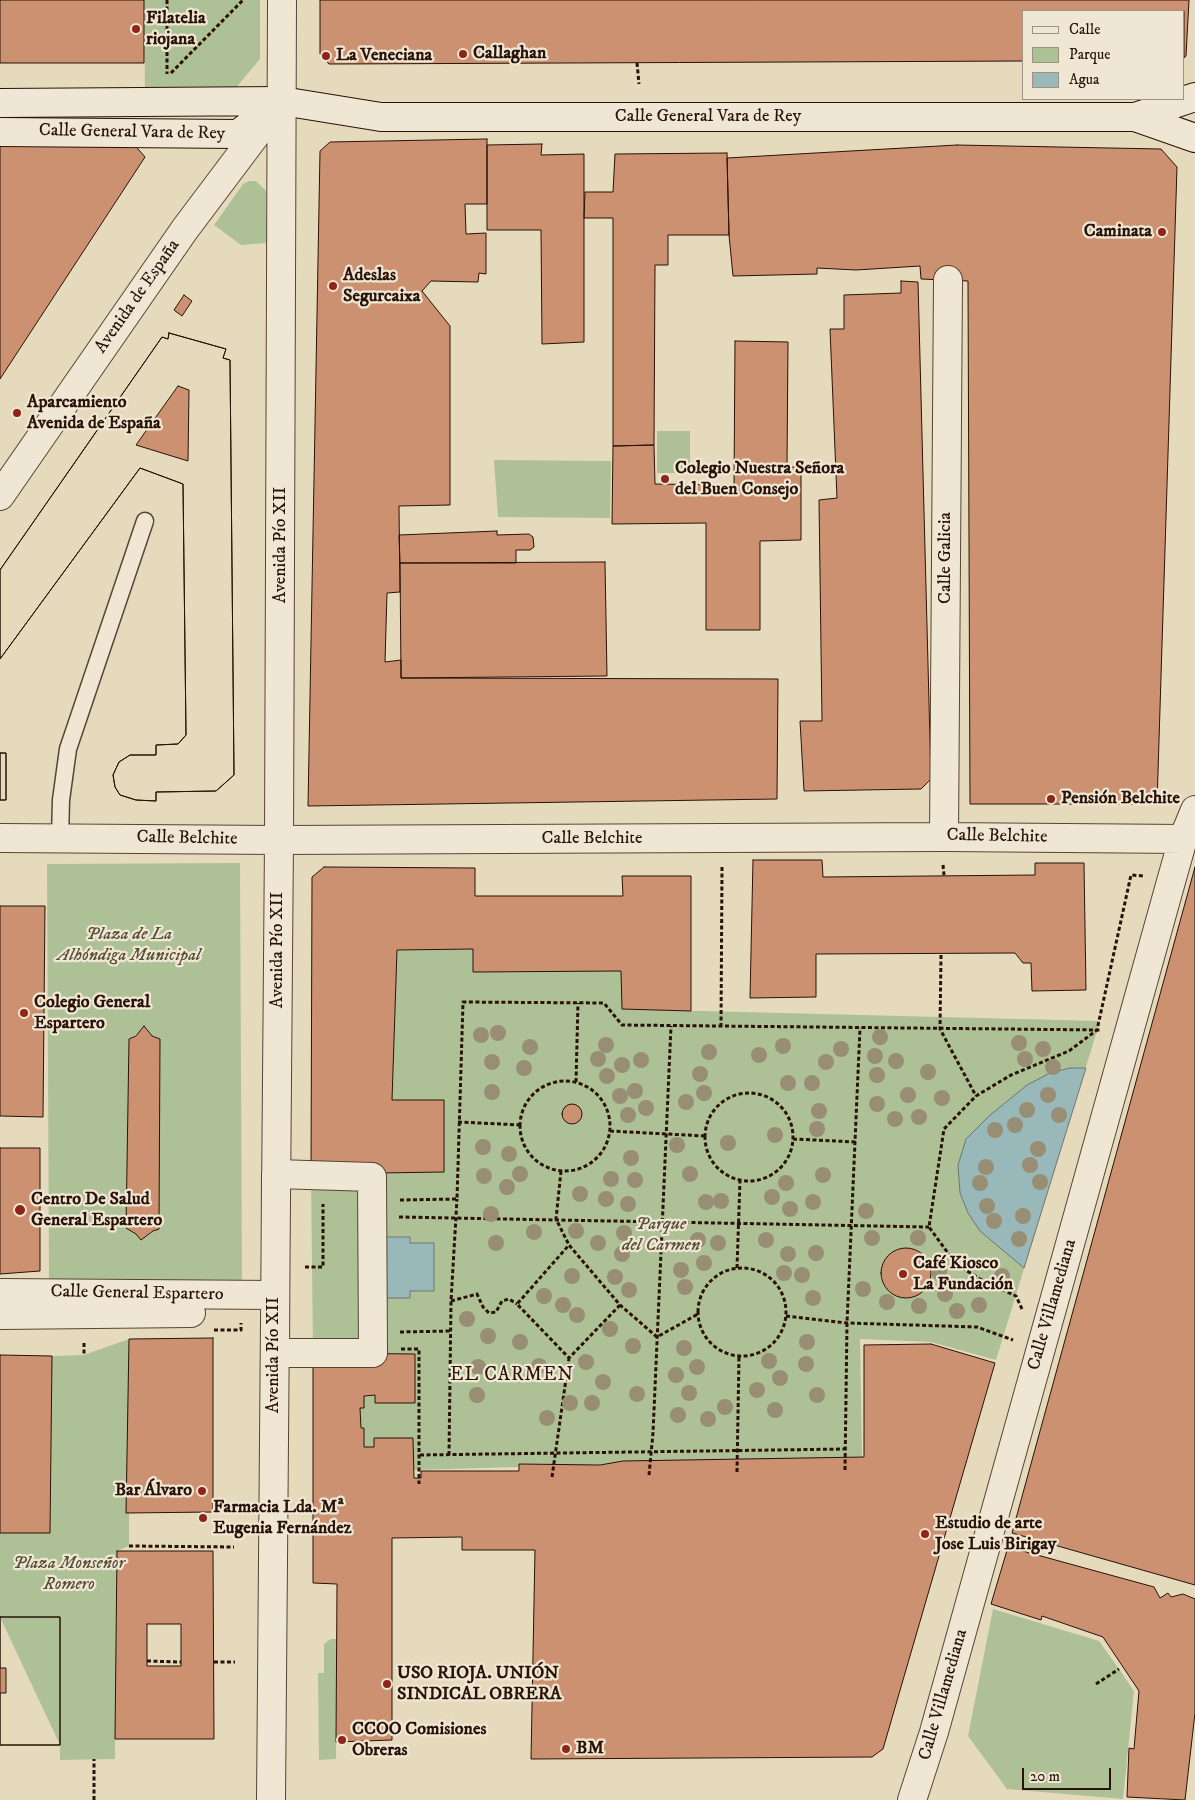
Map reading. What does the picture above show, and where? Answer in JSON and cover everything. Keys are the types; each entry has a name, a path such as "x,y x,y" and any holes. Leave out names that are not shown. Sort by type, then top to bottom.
{"street":[{"name":"Avenida Pío XII","path":"271,1800 279,840 282,0"},
{"name":"Calle General Vara de Rey","path":"0,103 282,101 381,118 1135,117 1195,98"},
{"name":"Calle General Vara de Rey","path":"0,132 238,134 282,101"},
{"name":"Avenida de España","path":"0,496 185,229 282,101"},
{"name":"Calle General Vara de Rey","path":"1135,117 1195,138"},
{"name":"Calle Galicia","path":"944,837 948,280"},
{"name":"Calle Villamediana","path":"912,1800 934,1732 1183,839 1195,810"},
{"name":"Calle Belchite","path":"0,838 279,840 944,837 1183,839"},
{"path":"276,1174 372,1177 373,1353 275,1353 276,1267"},
{"name":"Calle General Espartero","path":"0,1294 275,1295"},
{"path":"0,1315 240,1312"}],"lane":[{"path":"60,838 61,800 68,749 145,521"}],"path":[{"path":"167,0 167,77 242,0"},
{"path":"637,63 639,84"},
{"path":"721,1027 723,839"},
{"path":"1040,1350 1016,1296 980,1279 956,1264 929,1226 944,1129 976,1096 1011,1075 1069,1051 1098,1030 1131,876 1172,878"},
{"path":"941,955 940,1029 976,1096"},
{"path":"449,1455 450,1331 457,1199 463,1002 604,1003 622,1025 1098,1030"},
{"path":"576,1082 578,1002"},
{"path":"649,1475 671,1026"},
{"path":"845,1470 848,1323 860,1028"},
{"path":"556,1082 576,1082 598,1094 610,1118 610,1131 606,1144 599,1156 588,1165 575,1170 561,1171 537,1161 528,1150 522,1138 521,1125 523,1112 538,1090 556,1082"},
{"path":"744,1093 759,1094 774,1100 784,1110 792,1124 793,1139 791,1152 784,1165 772,1175 756,1181 740,1180 726,1174 714,1164 707,1150 705,1136 707,1123 714,1109 726,1099 744,1093"},
{"path":"458,1122 521,1125"},
{"path":"610,1131 705,1136"},
{"path":"793,1139 856,1142"},
{"path":"561,1171 556,1219 569,1245 620,1305 657,1337"},
{"path":"737,1268 740,1180"},
{"path":"371,1201 457,1199"},
{"path":"276,1267 323,1267 323,1200"},
{"path":"433,1216 929,1226"},
{"path":"517,1304 569,1245"},
{"path":"737,1268 753,1269 767,1275 778,1286 785,1300 786,1316 784,1327 777,1340 765,1350 749,1356 739,1356 719,1350 708,1340 700,1326 698,1314 700,1299 707,1285 719,1275 737,1268"},
{"path":"451,1301 477,1294 483,1307 489,1313 496,1312 502,1301 509,1299 517,1304 569,1358"},
{"path":"552,1477 569,1358 620,1305"},
{"path":"657,1337 698,1314"},
{"path":"786,1316 848,1323 977,1328 1040,1350"},
{"path":"419,1484 420,1349 373,1348 372,1339 450,1331"},
{"path":"737,1472 739,1356"},
{"path":"420,1455 846,1449"},
{"path":"129,1546 234,1547"},
{"path":"147,1662 181,1662"},
{"path":"214,1662 235,1662"},
{"path":"1096,1684 1119,1669"},
{"path":"94,1759 94,1800"}],"green space":[{"path":"144,0 260,0 260,59 234,90 145,92"},
{"path":"249,181 256,181 266,191 267,243 241,245 214,225 243,184"},
{"path":"657,431 690,431 690,473 657,473"},
{"path":"494,460 611,461 610,518 498,517"},
{"name":"Plaza de La Alhóndiga Municipal","path":"240,863 242,1280 49,1281 47,864","holes":["144,1026 152,1036 160,1040 159,1228 141,1240 126,1227 129,1039 139,1033"]},
{"name":"Parque del Carmen","path":"473,949 474,972 621,971 622,1009 1100,1021 996,1360 931,1342 860,1339 862,1457 414,1470 413,1438 374,1438 374,1447 364,1447 364,1429 361,1428 360,1408 364,1408 364,1396 375,1395 376,1403 414,1403 415,1354 313,1353 311,1174 444,1172 444,1100 392,1100 397,950"},
{"name":"Plaza Monseñor Romero","path":"129,1339 129,1546 117,1551 115,1759 60,1760 60,1745 0,1617 0,1533 50,1533 52,1356 84,1355"},
{"path":"993,1609 1099,1641 1119,1669 1134,1691 1123,1799 1007,1789 968,1736"},
{"path":"331,1639 336,1639 336,1759 319,1760 318,1673 324,1673 324,1644"}],"water":[{"path":"1070,1068 1086,1068 1024,1268 980,1231 968,1213 960,1193 958,1165 966,1139 989,1116 1027,1085 1050,1073"},
{"path":"376,1237 410,1237 410,1243 434,1243 434,1291 410,1291 410,1298 376,1298"}],"building":[{"path":"0,0 144,0 144,63 0,63"},
{"path":"320,0 1189,0 1185,57 1185,10 1022,10 1022,61 329,64 320,54"},
{"path":"487,139 487,204 465,204 466,234 486,233 486,274 479,273 478,282 431,281 422,291 450,326 450,505 399,506 400,592 387,593 385,662 401,660 401,678 778,679 777,799 308,806 320,151 330,142"},
{"path":"131,141 145,157 0,379 0,143"},
{"path":"542,144 541,155 584,154 584,342 542,344 541,230 487,230 487,145"},
{"path":"957,145 1161,149 1177,167 1157,804 970,804 968,281 921,279 920,266 856,270 817,268 817,274 733,276 729,235 727,158"},
{"path":"727,153 729,235 668,235 668,265 655,265 654,445 613,446 613,218 584,218 585,192 613,192 615,154"},
{"path":"901,281 918,282 931,779 921,789 804,791 800,721 822,721 819,500 837,498 830,329 844,329 844,295 901,293"},
{"path":"184,295 192,301 182,316 174,310"},
{"path":"169,333 226,349 223,358 230,360 234,775 216,791 156,792 156,801 136,800 120,795 115,787 113,775 119,762 130,755 156,755 156,745 178,744 186,735 183,484 140,468 0,659 0,570 162,337 168,339","holes":["178,386 189,390 188,461 136,445"]},
{"path":"169,333 226,349 223,358 230,360 234,775 216,791 156,792 156,801 136,800 120,795 115,787 113,775 119,762 130,755 156,755 156,745 178,744 186,735 183,484 140,468 0,659 0,570 162,337 168,339"},
{"path":"735,341 788,342 787,467 801,467 801,540 760,541 760,630 706,630 706,523 612,524 613,446 654,445 655,484 734,485"},
{"path":"497,531 497,535 529,534 533,537 534,547 530,550 516,550 516,563 400,563 399,535"},
{"path":"605,562 607,676 401,678 400,563"},
{"path":"0,753 6,753 6,800 0,800"},
{"path":"0,753 6,753 6,800 0,800"},
{"path":"753,860 822,860 823,877 1035,875 1035,863 1084,863 1086,990 1032,991 1031,963 1023,963 1015,953 816,954 816,997 750,998"},
{"path":"324,867 475,868 475,896 623,896 622,876 691,876 691,1011 622,1009 621,971 473,972 473,949 397,950 392,1100 444,1100 444,1172 311,1174 312,877"},
{"path":"1195,867 1195,1585 1012,1533"},
{"name":"Colegio General Espartero","path":"0,906 45,906 43,1117 0,1116"},
{"path":"144,1026 152,1036 160,1039 159,1229 141,1240 136,1234 126,1228 129,1039 136,1036"},
{"path":"572,1104 579,1107 582,1114 579,1121 572,1124 565,1121 562,1114 565,1107"},
{"name":"Centro De Salud General Espartero","path":"0,1148 40,1148 40,1271 0,1274"},
{"path":"906,1248 916,1250 924,1255 929,1263 931,1273 929,1283 924,1291 916,1296 906,1298 896,1296 888,1291 883,1283 881,1273 883,1263 888,1255 896,1250"},
{"path":"213,1338 213,1512 126,1513 129,1339"},
{"path":"931,1344 995,1363 883,1749 872,1757 531,1759 535,1550 462,1550 462,1537 392,1538 392,1740 336,1742 337,1584 313,1583 313,1353 415,1354 415,1403 375,1403 375,1395 364,1396 364,1408 360,1408 361,1428 364,1428 364,1447 374,1447 374,1438 413,1438 414,1478 421,1478 421,1471 519,1471 519,1464 600,1465 623,1461 864,1457 864,1345"},
{"path":"0,1355 52,1356 50,1533 0,1533"},
{"path":"1008,1547 1154,1587 1160,1598 1168,1593 1171,1597 1183,1594 1195,1599 1195,1713 1185,1800 1127,1797 1129,1748 1134,1749 1139,1691 1103,1637 1042,1616 1041,1620 991,1604"},
{"path":"117,1551 213,1551 214,1739 115,1739","holes":["147,1624 181,1624 181,1666 147,1666"]},
{"path":"0,1617 60,1617 60,1745 0,1745 0,1693 6,1693 6,1668 0,1668"},
{"path":"0,1617 60,1617 60,1745 0,1745"}],"place":[{"name":"Filatelia riojana","path":"136,29"},
{"name":"Callaghan","path":"463,54"},
{"name":"La Veneciana","path":"326,56"},
{"name":"Caminata","path":"1162,232"},
{"name":"Adeslas Segurcaixa","path":"333,286"},
{"name":"Aparcamiento Avenida de España","path":"17,413"},
{"name":"Colegio Nuestra Señora del Buen Consejo","path":"665,479"},
{"name":"Pensión Belchite","path":"1051,799"},
{"name":"Colegio General Espartero","path":"24,1013"},
{"name":"Centro De Salud General Espartero","path":"20,1210"},
{"name":"Café Kiosco La Fundación","path":"903,1274"},
{"name":"Bar Álvaro","path":"202,1491"},
{"name":"Farmacia Lda. Mª Eugenia Fernández","path":"203,1518"},
{"name":"Estudio de arte Jose Luis Birigay","path":"925,1534"},
{"name":"USO RIOJA. UNIÓN SINDICAL OBRERA","path":"387,1684"},
{"name":"CCOO Comisiones Obreras","path":"342,1740"},
{"name":"BM","path":"566,1749"}],"district":[{"name":"EL CARMEN","path":"512,1376"}]}
